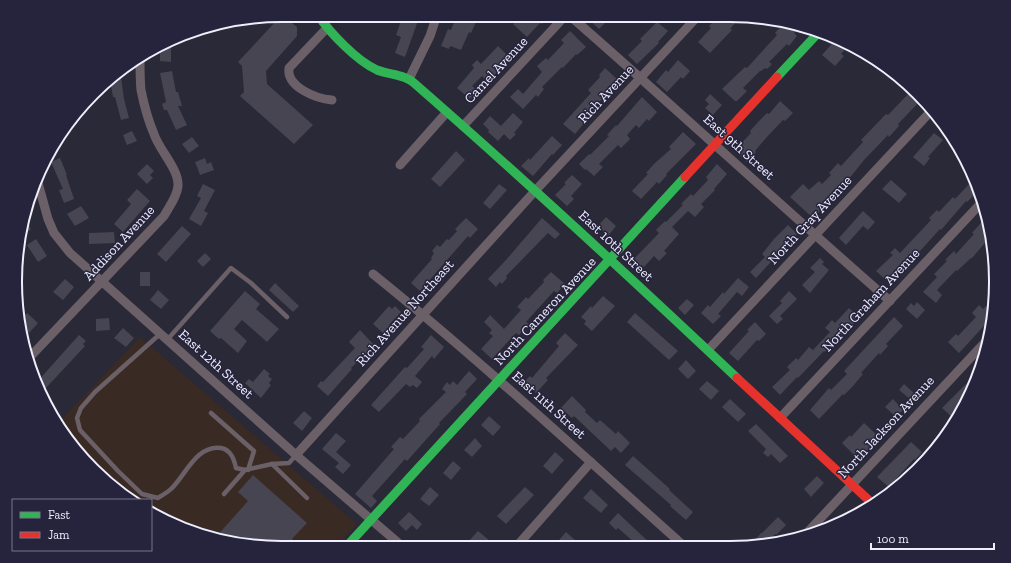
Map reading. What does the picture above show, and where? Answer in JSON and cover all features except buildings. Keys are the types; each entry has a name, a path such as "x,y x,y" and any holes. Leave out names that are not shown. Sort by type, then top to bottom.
{"street":[{"name":"East 10th Street","path":"323,22 327,28 365,63 378,70 409,79 463,126 610,259 869,500"},
{"path":"409,79 430,36 435,22"},
{"name":"Camel Avenue","path":"463,126 561,22"},
{"name":"East 9th Street","path":"576,22 640,77 890,301"},
{"name":"Rich Avenue","path":"535,191 692,22"},
{"path":"327,28 289,68 288,74 291,79 305,92 319,98 332,100"},
{"name":"North Cameron Avenue","path":"351,541 715,144 815,37"},
{"name":"Addison Avenue","path":"33,354 164,216 170,207 178,186 173,168 154,135 144,103 141,88 140,64"},
{"path":"400,165 447,112"},
{"name":"North Gray Avenue","path":"708,350 928,114"},
{"name":"East 12th Street","path":"40,189 48,219 57,238 70,253 296,455 396,541"},
{"name":"Rich Avenue Northeast","path":"296,455 535,191"},
{"name":"North Graham Avenue","path":"780,418 977,206"},
{"name":"East 11th Street","path":"373,274 423,314 500,380 678,541"},
{"name":"North Jackson Avenue","path":"812,527 980,347"},
{"path":"521,541 591,462"}],"lane":[{"path":"287,317 251,283 231,268 164,337 95,392 81,408 77,418 80,430 118,471 142,494 158,498 171,489 203,452 215,447 226,449 233,457 236,468 247,470 272,464 289,463 296,455"},
{"path":"211,413 254,452 247,470 224,494"},
{"path":"272,464 306,498"}],"shaded area":[{"path":"140,337 357,524 341,541 282,541 248,539 198,527 152,506 152,499 140,499 110,477 86,453 62,419"}],"traffic: fast":[{"path":"323,22 337,38 369,66 382,72 401,76 414,83 577,229 737,378"},
{"path":"777,77 815,37"},
{"path":"351,541 685,177"}],"traffic: jam":[{"path":"685,177 777,77"},
{"path":"737,378 869,500"}]}
